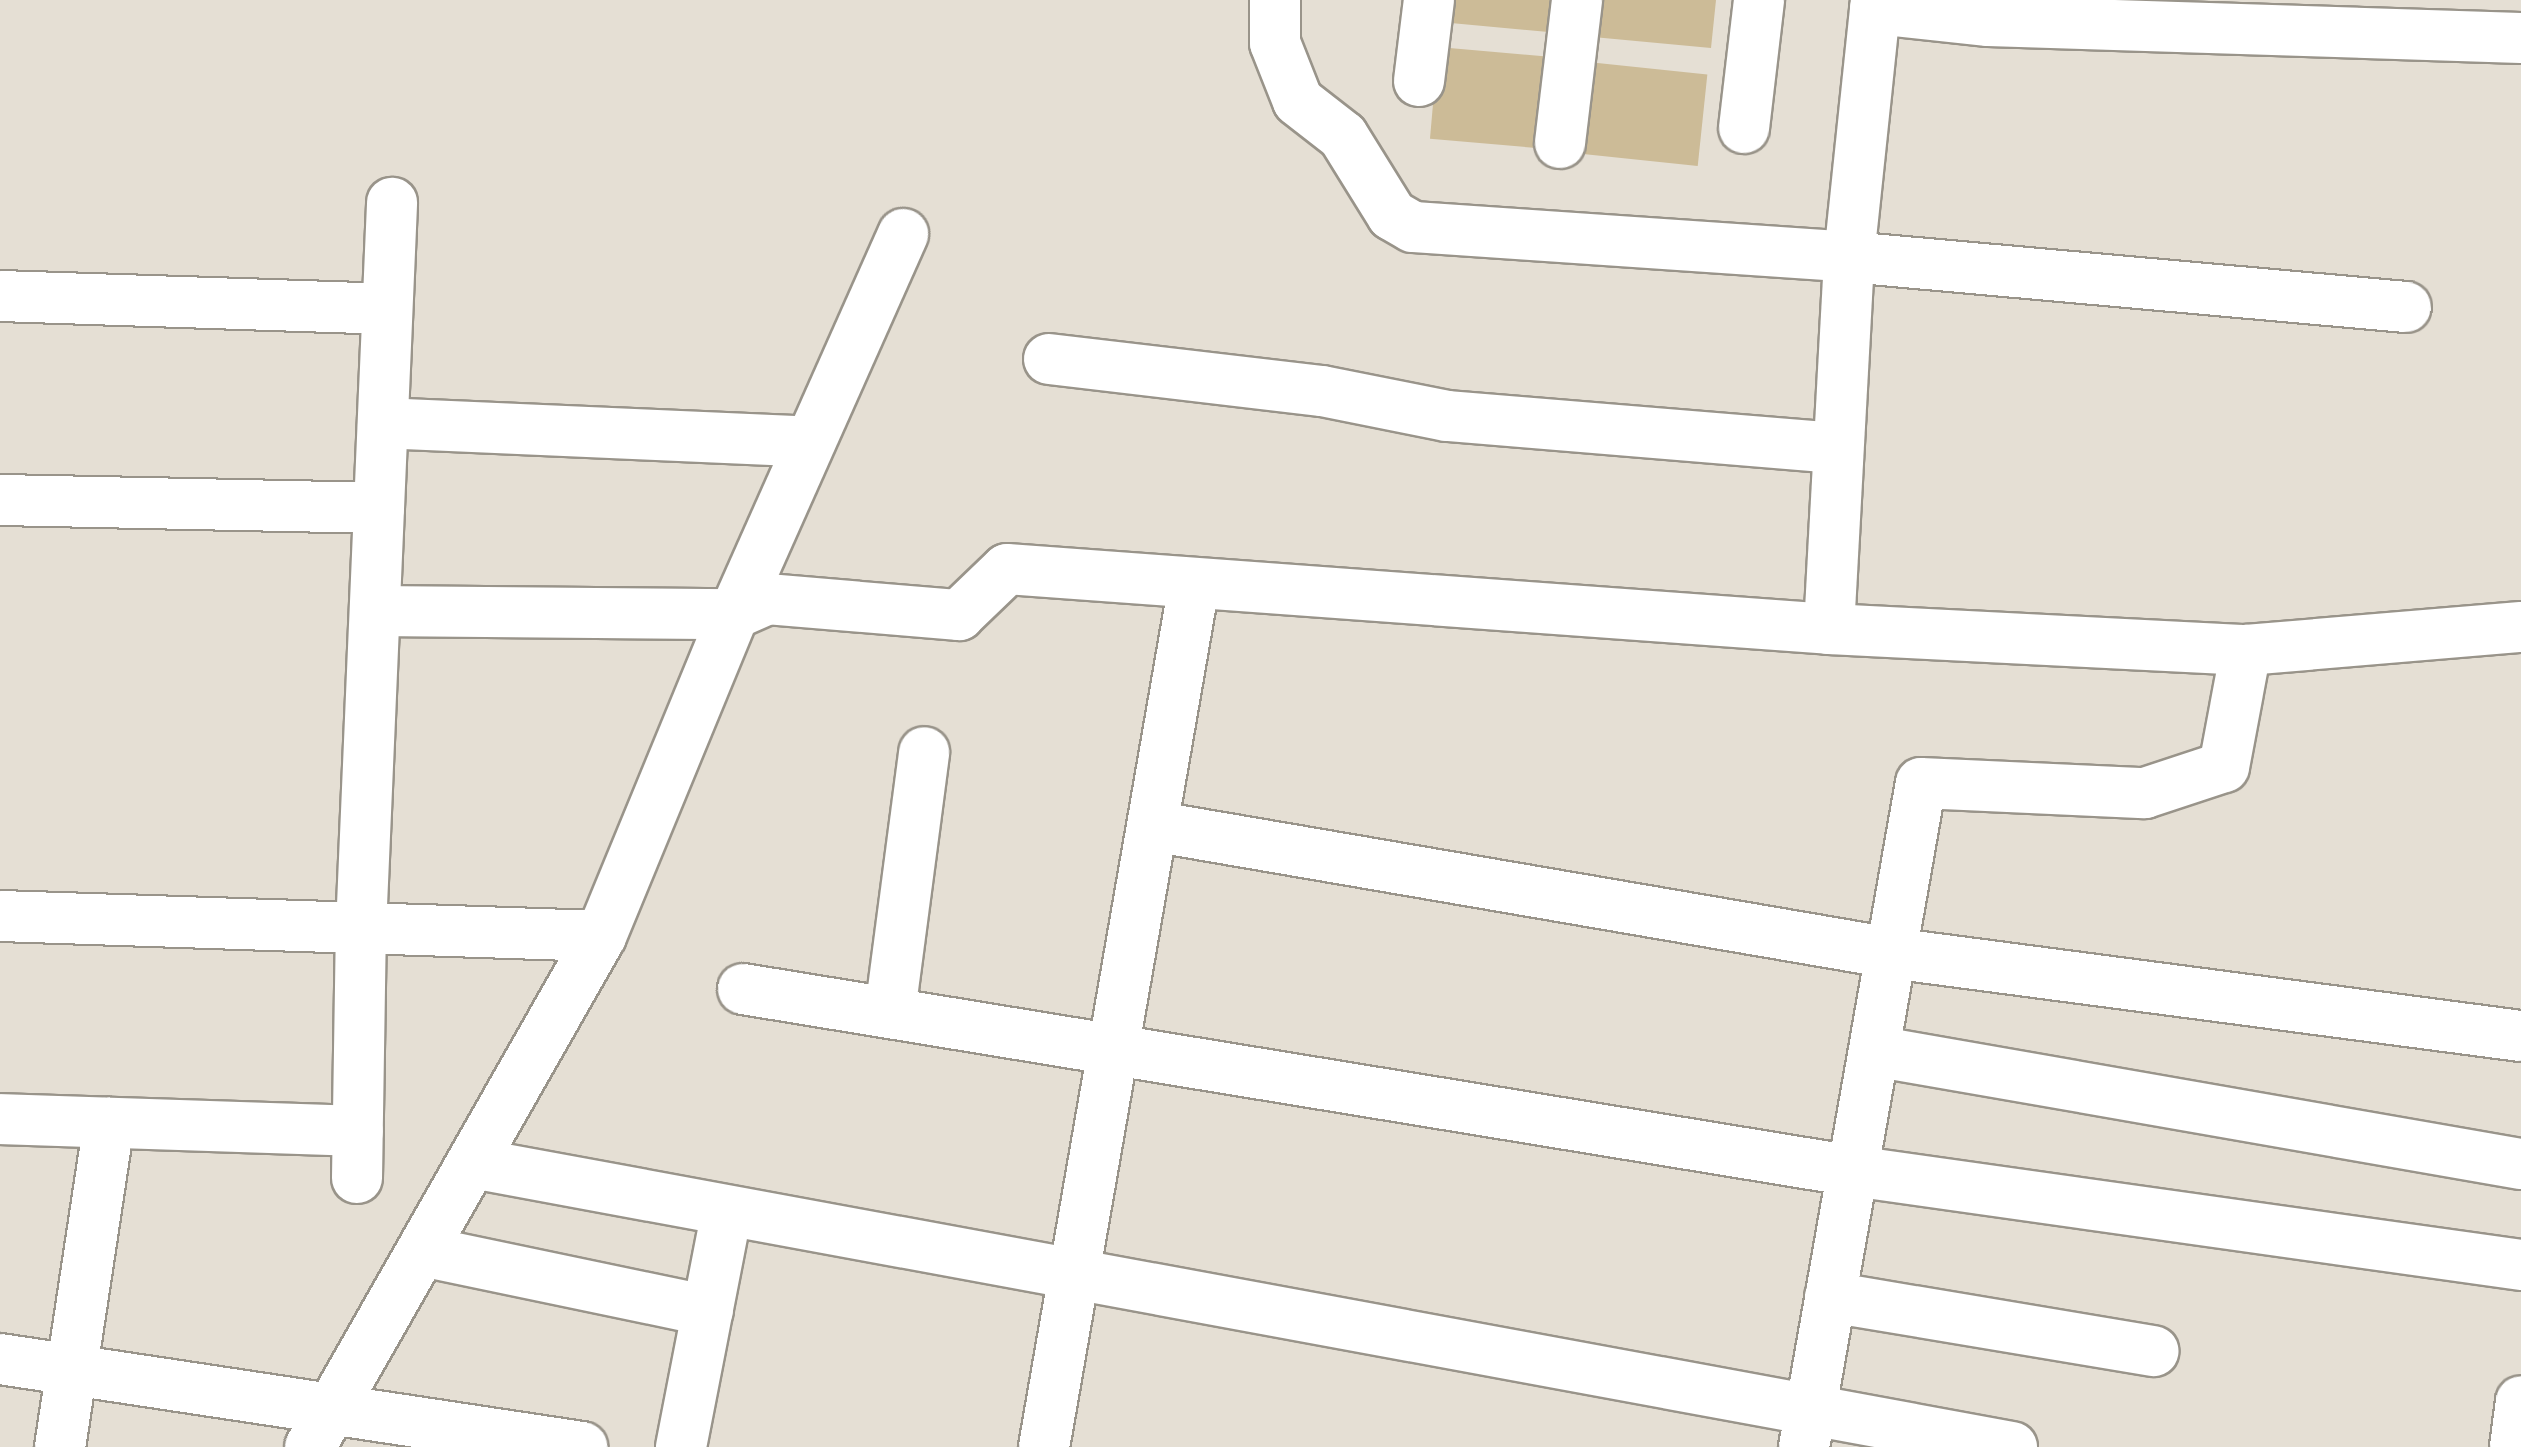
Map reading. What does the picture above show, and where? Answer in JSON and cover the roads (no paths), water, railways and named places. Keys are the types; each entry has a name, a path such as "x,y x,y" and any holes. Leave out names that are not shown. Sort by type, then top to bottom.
{"street":[{"path":"1276,0 1275,43 1298,101 1343,136 1392,215 1413,227 1849,257 2406,307"},
{"path":"1420,81 1429,0"},
{"path":"1560,143 1577,0"},
{"path":"1744,128 1759,0"},
{"path":"1829,628 1849,257 1875,4 1988,21 2521,38"},
{"path":"0,1119 110,1123 358,1155 361,928 392,203"},
{"path":"322,1427 600,936 734,614 903,234"},
{"path":"0,296 388,309"},
{"path":"1050,359 1322,391 1447,416 1836,448"},
{"path":"383,423 810,442"},
{"path":"0,500 379,508"},
{"path":"375,611 734,614 767,599 959,615 1008,569 1829,628 2246,650 2521,628"},
{"path":"1044,1447 1194,585"},
{"path":"1807,1429 1921,783 2144,793 2224,767 2246,650"},
{"path":"890,1012 924,752"},
{"path":"1152,826 1891,953 2521,1036"},
{"path":"0,916 600,936"},
{"path":"743,989 1852,1171 2521,1265"},
{"path":"1874,1052 2521,1164"},
{"path":"60,1447 110,1123"},
{"path":"472,1163 1074,1277 1807,1429 2012,1447"},
{"path":"682,1447 728,1211"},
{"path":"422,1251 708,1311"},
{"path":"1830,1297 2154,1351"},
{"path":"0,1359 72,1369 322,1427 582,1447"},
{"path":"2515,1447 2521,1401"}]}
